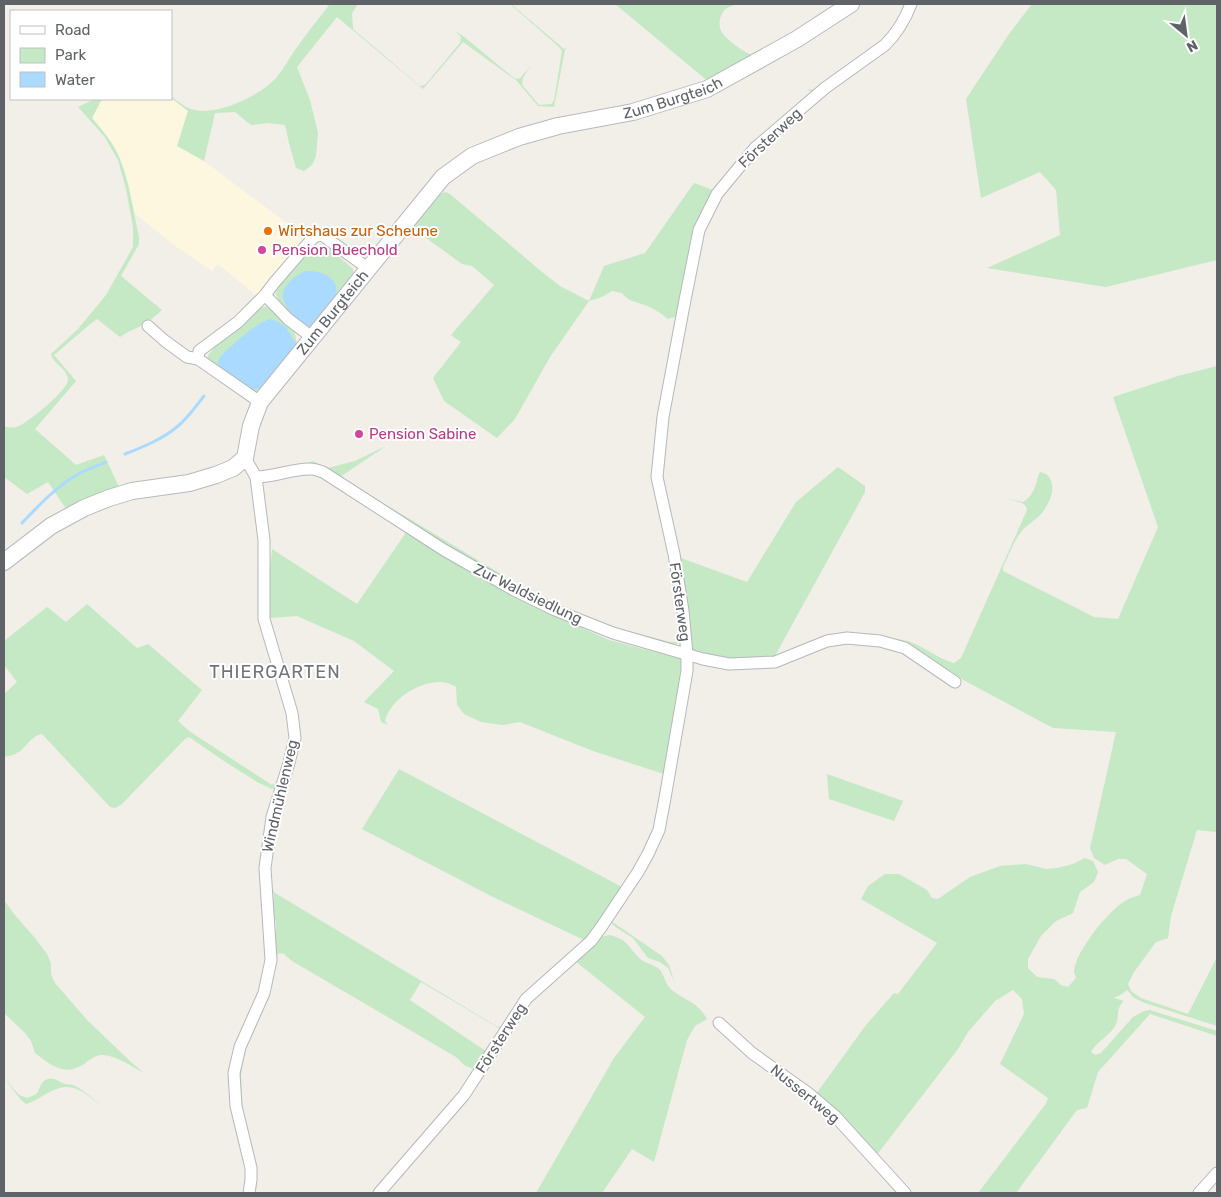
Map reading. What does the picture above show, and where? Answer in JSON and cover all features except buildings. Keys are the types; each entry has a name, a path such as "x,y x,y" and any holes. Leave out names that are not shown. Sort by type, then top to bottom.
{"street":[{"name":"Zum Burgteich","path":"245,458 251,426 260,402 443,177 472,156 519,137 558,126 633,112 707,89 797,39 850,4"},
{"name":"Försterweg","path":"383,1192 464,1095 526,999 591,941 643,863 659,830 687,671 687,654 684,611 657,477 663,417 699,230 716,194 755,148 825,88 885,45 901,25 911,4"},
{"path":"198,359 199,351 238,322 265,295 316,236 322,235 369,269"},
{"path":"265,295 288,319 313,338"},
{"path":"148,326 187,357 198,359 260,402"},
{"path":"4,562 52,526 84,508 132,491 189,482 216,475 233,468 245,458"},
{"name":"Windmühlenweg","path":"245,458 256,477 264,540 264,619 292,713 295,738 272,817 265,868 269,968 264,993 240,1047 234,1073 236,1106 251,1168 249,1193"},
{"name":"Zur Waldsiedlung","path":"256,477 265,477 303,469 323,472 444,550 514,590 555,610 613,633 703,660 729,664 775,662 827,641 847,638 880,641 905,648 956,682"},
{"name":"Nussertweg","path":"719,1023 752,1053 835,1116 905,1193"},
{"path":"1199,1193 1217,1173"}],"shaded area":[{"path":"172,99 188,110 178,146 204,161 305,237 257,296 218,264 212,271 174,245 134,213 119,155 92,118 101,100"}],"green space":[{"path":"330,4 358,4 352,13 353,29 420,86 425,85 460,43 461,37 455,31 514,78 520,78 531,66 522,83 539,105 551,104 554,101 562,51 510,4 564,49 567,47 554,107 538,106 517,81 463,42 423,89 337,17 297,67 310,100 318,133 316,156 312,165 304,171 296,168 285,125 268,123 251,125 235,112 215,113 204,161 177,146 188,111 172,97 188,108 201,111 222,108 245,100 264,88 279,75 303,38"},
{"path":"615,4 738,4 728,7 724,11 721,17 721,31 729,40 752,55 709,82"},
{"path":"1032,4 1217,4 1217,260 1106,287 987,268 1060,235 1056,190 1040,172 981,198 966,99 1009,34"},
{"path":"892,36 834,80 715,191 678,316 668,319 661,313 631,300 622,293 612,291 602,297 589,301 604,266 645,253 694,183 713,190 753,146 813,93 807,89 815,90"},
{"path":"93,100 101,100 92,118 114,146 129,186 139,244 121,276 162,310 147,323 120,337 97,319 54,355 76,381 35,429 76,465 104,455 120,489 105,491 92,496 67,510 48,482 27,494 4,477 4,426 15,427 24,423 48,405 67,384 67,375 54,361 51,354 78,329 106,295 133,247 133,227 118,160 104,136 78,107"},
{"path":"445,192 450,194 560,286 589,301 550,357 515,419 497,438 444,401 433,378 461,342 451,335 494,285 472,266 462,264 411,227 437,194"},
{"path":"313,249 314,251 330,249 353,269 354,275 309,330 302,327 279,302 276,294 278,284"},
{"path":"269,306 285,319 293,329 296,349 261,392 252,392 237,342 221,355 220,370 211,364 207,358 215,346 256,311"},
{"path":"1217,366 1217,832 1197,830 1171,916 1168,938 1156,942 1134,972 1128,984 1131,991 1141,998 1188,1014 1217,957 1217,1026 1145,1003 1134,998 1127,990 1114,998 1124,1001 1120,1005 1116,1024 1091,1052 1095,1055 1101,1053 1133,1017 1150,1010 1217,1031 1217,1036 1150,1014 1098,1072 1087,1108 1077,1110 1016,1193 978,1193 1045,1105 1048,1098 1000,1064 1024,1014 1022,999 1013,990 995,1001 968,1032 958,1049 876,1156 838,1111 816,1094 866,1025 894,993 898,994 937,943 861,899 868,886 885,874 899,874 927,890 932,898 938,899 970,877 1000,866 1026,864 1046,869 1073,864 1085,858 1093,861 1098,872 1094,882 1080,892 1073,913 1056,921 1041,936 1028,959 1028,968 1037,977 1054,979 1061,985 1068,987 1076,978 1074,971 1076,963 1086,943 1110,913 1128,899 1140,895 1147,874 1126,859 1118,859 1105,865 1094,858 1090,848 1116,732 1053,728 954,675 921,652 895,639 912,643 954,663 961,658 1027,510 1026,506 1022,503 1005,498 1023,502 1032,493 1041,472 1049,476 1052,483 1052,494 1041,514 1018,536 1003,567 1003,571 1094,617 1118,619 1158,527 1113,397 1178,376"},
{"path":"386,446 340,477 534,594 613,627 670,642 677,642 681,638 683,627 682,641 672,644 615,630 562,609 503,580 323,470 302,466 265,474 314,461 324,469 355,461"},
{"path":"838,467 865,486 865,492 775,656 730,661 693,651 690,646 678,557 747,582 796,502"},
{"path":"407,531 546,612 609,640 681,659 681,685 667,775 593,751 520,722 503,725 481,722 464,714 457,705 456,687 447,683 428,683 408,692 400,698 388,713 385,721 388,725 381,722 378,709 364,702 394,671 354,641 297,616 270,618 267,614 267,579 270,571 272,549 357,604"},
{"path":"87,604 137,648 148,644 202,690 178,721 189,731 272,785 281,780 278,786 272,789 257,782 189,737 122,804 115,808 110,807 42,734 32,739 23,749 4,757 4,694 17,682 4,665 4,641 47,607 66,622"},
{"path":"399,769 624,888 586,941 491,896 362,829"},
{"path":"292,773 274,834 271,852 269,869 275,893 498,1027 504,1025 523,999 557,967 524,1000 502,1030 421,982 410,1000 487,1052 479,1068 476,1070 464,1065 456,1057 292,961 284,954 280,953 275,956 272,987 249,1037 241,1076 243,1116 255,1162 254,1193 252,1193 254,1171 240,1106 240,1064 243,1047 263,1004 271,973 272,939 276,929 276,922 272,913 274,893 267,884 269,856 276,813"},
{"path":"827,774 903,801 894,821 829,799"},
{"path":"4,900 47,954 55,983 87,1020 144,1073 129,1064 106,1055 94,1057 77,1068 64,1069 52,1065 35,1053 31,1041 25,1033 4,1013"},
{"path":"611,921 662,956 669,965 675,983 668,968 660,962 648,958 633,938 617,928"},
{"path":"610,935 624,941 640,959 658,968 670,988 699,1008 707,1019 695,1026 687,1040 654,1162 632,1149 602,1193 536,1193 614,1058 645,1017 575,961 598,937"},
{"path":"4,1078 19,1095 28,1098 38,1092 44,1081 53,1079 77,1087 102,1106 83,1092 71,1087 56,1089 26,1104"}],"water":[{"path":"305,271 322,273 328,276 332,279 336,289 334,300 318,321 308,327 291,313 283,298 284,289 295,277"},
{"path":"270,319 286,327 296,344 294,353 262,388 251,390 220,370 218,361 224,353 249,331"}],"waterway":[{"path":"125,454 153,442 172,431 204,396"},
{"path":"22,523 64,483 80,473 106,462"}],"place":[{"name":"Wirtshaus zur Scheune","path":"268,231"},
{"name":"Pension Buechold","path":"262,250"},
{"name":"Pension Sabine","path":"359,434"}],"district":[{"name":"THIERGARTEN","path":"275,672"}]}
